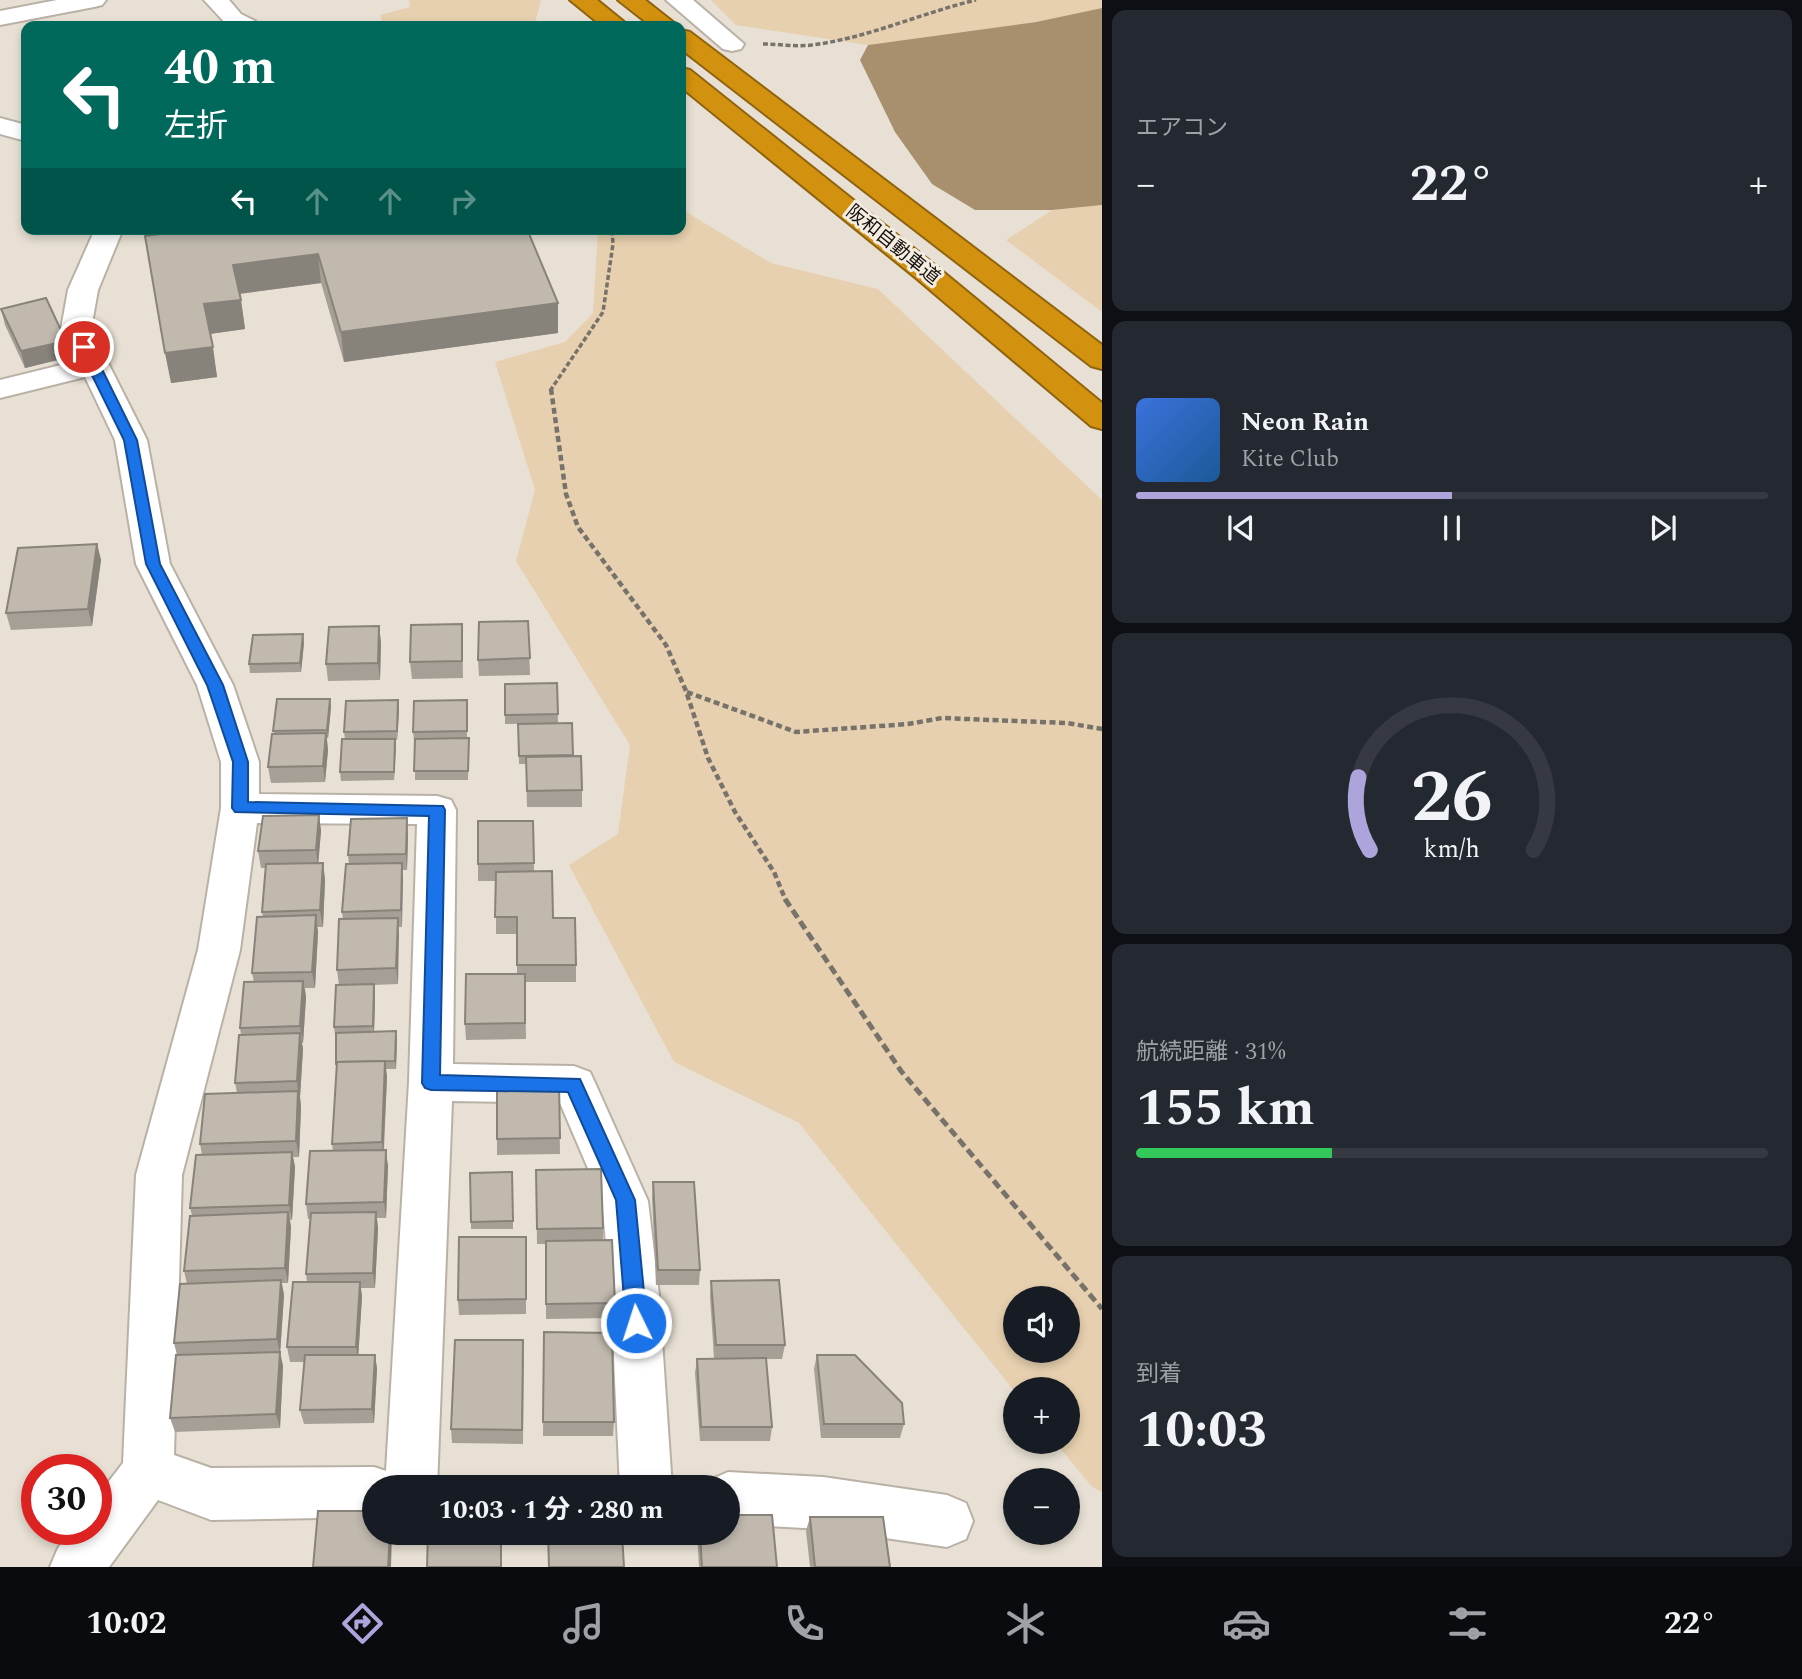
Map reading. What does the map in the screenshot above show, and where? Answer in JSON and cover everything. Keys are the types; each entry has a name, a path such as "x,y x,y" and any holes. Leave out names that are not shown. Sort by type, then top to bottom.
{"highway":[{"path":"582,0 610,21"},
{"path":"630,0 659,21"},
{"name":"阪和自動車道","path":"686,41 1102,360"},
{"name":"阪和自動車道","path":"686,79 1102,418"},
{"path":"926,272 1102,438"}],"street":[{"path":"0,18 94,0"},
{"path":"216,0 237,21"},
{"path":"678,0 732,44"},
{"path":"0,126 21,132"},
{"path":"77,1567 148,1471 159,1175 219,950 240,808 240,762 215,685 153,564 131,440 76,329 83,290 106,235"},
{"path":"0,389 93,366"},
{"path":"240,808 437,810 431,1083 412,1475"},
{"path":"431,1083 573,1085 625,1200 635,1295 645,1475"},
{"path":"148,1471 211,1493 362,1492"},
{"path":"740,1499 823,1503 947,1521"}],"path":[{"path":"732,44 810,45 855,37 931,11 976,0"},
{"path":"612,235 603,312 550,390 566,494 578,527 666,645 686,691 708,758 735,812 774,872 786,902 901,1071 1102,1309"},
{"path":"686,691 796,732 908,724 942,718 1067,723 1102,729"}],"shaded area":[{"path":"409,0 541,1 535,21 382,21 380,15 410,7"},
{"path":"711,0 1102,0 1102,8 1036,22 868,45 736,25"},
{"path":"1102,8 1102,205 1052,210 975,210 932,184 895,132 860,60 868,45 1036,22"},
{"path":"1102,205 1102,312 1006,240 1052,210"},
{"path":"686,212 771,263 878,289 1102,500 1102,1492 1092,1487 1080,1472 1080,1468 1076,1468 1065,1454 1080,1454 1080,1377 1003,1377 799,1123 674,1062 569,865 618,834 630,745 516,561 535,490 495,362 565,342 593,313 598,235 686,235"}],"building":[{"path":"530,235 558,303 341,332 318,254 233,265 241,300 204,304 213,347 165,353 145,236"},
{"path":"46,298 66,341 21,351 1,309"},
{"path":"97,544 88,609 6,613 18,548"},
{"path":"528,621 530,658 478,660 479,622"},
{"path":"462,624 462,661 410,662 411,625"},
{"path":"379,626 378,663 326,664 329,627"},
{"path":"303,634 300,663 249,664 253,635"},
{"path":"557,683 558,714 505,715 505,684"},
{"path":"277,699 330,699 327,730 273,731"},
{"path":"398,700 397,731 344,732 346,701"},
{"path":"467,700 467,731 413,732 414,701"},
{"path":"572,723 573,755 519,756 518,724"},
{"path":"326,733 323,766 268,767 272,734"},
{"path":"469,738 468,771 414,771 415,739"},
{"path":"342,739 395,739 394,772 340,772"},
{"path":"581,756 582,790 527,791 526,757"},
{"path":"319,815 316,850 258,851 263,816"},
{"path":"407,818 406,854 348,855 351,819"},
{"path":"478,821 533,821 534,863 478,864"},
{"path":"323,863 320,910 262,912 266,864"},
{"path":"402,863 401,910 342,912 346,864"},
{"path":"552,871 553,918 575,918 576,965 517,965 517,917 495,917 496,872"},
{"path":"316,915 312,972 252,973 257,917"},
{"path":"398,918 396,968 337,970 339,919"},
{"path":"466,974 525,974 525,1023 465,1024"},
{"path":"303,981 300,1026 240,1028 244,982"},
{"path":"374,984 373,1026 334,1027 336,985"},
{"path":"396,1031 395,1061 336,1063 336,1033"},
{"path":"300,1033 297,1081 235,1083 239,1035"},
{"path":"385,1061 382,1142 332,1144 337,1062"},
{"path":"559,1083 560,1138 497,1139 497,1084"},
{"path":"298,1091 296,1141 200,1144 205,1094"},
{"path":"386,1150 384,1202 306,1204 310,1151"},
{"path":"292,1152 289,1205 190,1208 196,1155"},
{"path":"601,1169 603,1228 537,1229 536,1170"},
{"path":"512,1172 513,1221 471,1222 470,1173"},
{"path":"653,1182 694,1182 700,1270 658,1270"},
{"path":"288,1212 285,1268 184,1271 190,1216"},
{"path":"376,1212 373,1273 306,1274 311,1213"},
{"path":"459,1237 526,1237 526,1299 458,1300"},
{"path":"612,1240 615,1303 546,1304 546,1241"},
{"path":"281,1280 277,1339 174,1343 180,1284"},
{"path":"779,1280 785,1345 716,1345 711,1281"},
{"path":"293,1282 360,1282 356,1347 287,1347"},
{"path":"544,1332 612,1333 614,1422 543,1422"},
{"path":"455,1340 523,1340 522,1430 451,1429"},
{"path":"280,1352 276,1414 170,1418 176,1355"},
{"path":"305,1355 375,1355 372,1409 300,1410"},
{"path":"817,1355 855,1355 902,1403 904,1424 824,1424"},
{"path":"766,1358 772,1427 701,1427 697,1359"},
{"path":"318,1511 362,1511 362,1545 389,1545 388,1567 313,1567"},
{"path":"740,1515 772,1515 777,1567 702,1567 701,1545 740,1545"},
{"path":"810,1517 883,1517 890,1567 815,1567"},
{"path":"428,1545 501,1545 501,1567 427,1567"},
{"path":"548,1545 623,1545 624,1567 549,1567"}],"route":[{"path":"84,347 131,440 153,564 215,685 240,762 240,808 437,810 431,1083 573,1085 625,1200 636,1323"}]}
